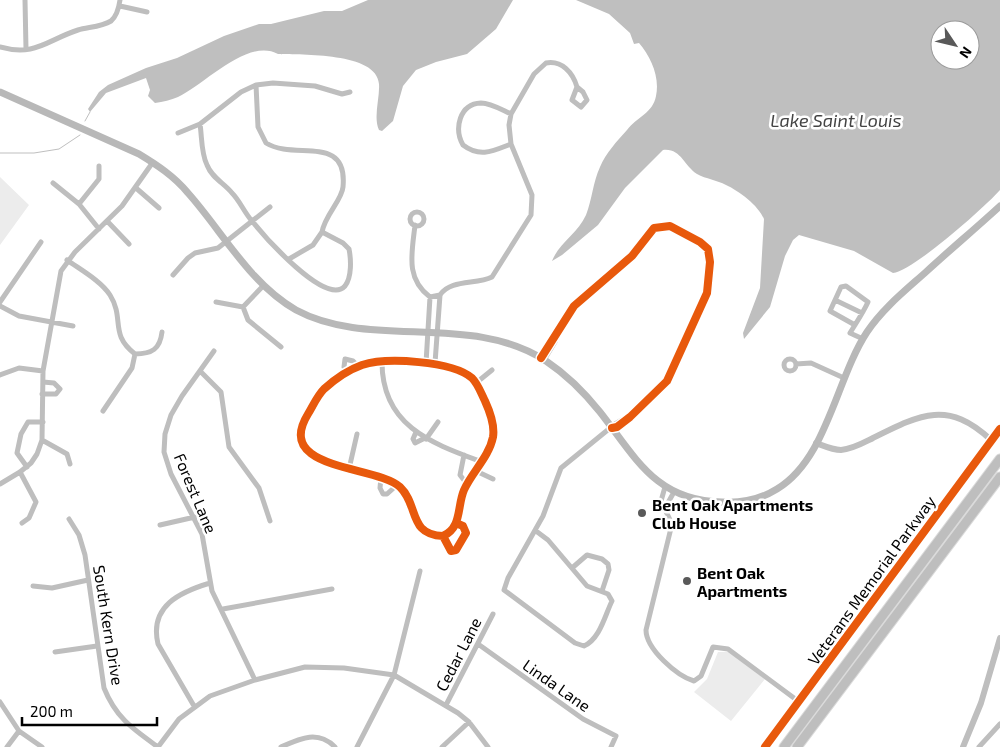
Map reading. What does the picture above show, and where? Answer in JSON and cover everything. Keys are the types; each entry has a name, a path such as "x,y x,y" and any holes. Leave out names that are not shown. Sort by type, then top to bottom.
{"highway":[{"path":"784,747 1000,459"},
{"path":"797,747 1000,477"}],"main road":[{"path":"0,92 153,162 173,177 188,193 264,285 297,310 314,318 348,326 496,339 525,349 543,359 574,382 640,465 665,487 674,492 705,502 734,502 759,498 776,490 793,477 816,443 863,339 882,312 1000,206"}],"street":[{"path":"25,0 26,49"},
{"path":"0,47 14,50 44,46 78,30 110,21 116,16 120,3 147,12"},
{"path":"430,297 440,295 450,286 485,281 492,277 528,223 532,210 532,195 511,144 509,125 511,114 534,74 546,63 563,66 571,73 577,87"},
{"path":"178,132 200,124 241,92 256,85 273,83 314,86 342,94 350,92"},
{"path":"256,85 258,126 266,144 285,151 308,150 329,154 336,157 342,165 343,187 331,207 322,232 312,245 289,259"},
{"path":"511,114 481,103 471,106 459,120 457,131 463,145 479,153 488,153 511,144"},
{"path":"200,124 207,166 215,178 232,192 251,220 300,271 329,290 337,290 344,287 348,280 349,249 344,243 322,232"},
{"path":"0,484 26,467 37,454 42,440 43,372 57,283 67,260 108,222 136,188 153,162"},
{"path":"79,204 99,179 99,166"},
{"path":"53,184 79,204 99,229"},
{"path":"136,188 159,208"},
{"path":"173,275 195,253 218,248 270,206"},
{"path":"108,222 129,244"},
{"path":"415,225 412,274 416,282 430,297 426,363"},
{"path":"536,531 548,540 587,586 602,590 608,594 612,601 596,637 591,643 584,646 575,643 504,590 508,578 536,531 550,500 560,468 612,428 618,427 661,389 667,381 707,293 710,262 708,249 703,244 670,226 654,228 632,256 574,306 555,338 555,342 543,359"},
{"path":"0,302 41,242"},
{"path":"67,260 106,289 111,296 116,310 119,337 124,345 135,354 154,351 160,343 162,332"},
{"path":"243,307 264,285"},
{"path":"855,325 830,311 842,287 846,286 868,302 862,314 850,333 863,339"},
{"path":"435,363 440,295"},
{"path":"835,300 862,314"},
{"path":"216,302 243,307"},
{"path":"0,306 19,316 73,326"},
{"path":"243,307 248,320 281,347"},
{"name":"Forest Lane","path":"214,351 171,415 164,443 164,452 169,469 202,534 210,583 255,680"},
{"path":"103,410 132,368 135,354"},
{"path":"347,372 343,364 345,359 350,359 358,367"},
{"path":"382,362 382,381 386,396 416,432 426,439 482,462"},
{"path":"382,362 435,363 458,370 476,383 490,412 493,437 482,462 463,492 456,523 452,530 443,536 434,536 418,526 408,498 397,485 381,477 334,466 319,459 307,449 300,437 302,424 321,392 347,372 358,367 382,362"},
{"path":"796,364 811,363 844,378"},
{"path":"0,376 19,368 43,372"},
{"path":"476,383 492,370"},
{"path":"200,371 220,392 229,446 259,488 270,521"},
{"path":"42,394 56,394 60,388 54,383 43,382"},
{"path":"816,443 834,449 852,448 920,417 941,414 958,418 981,431 991,440"},
{"path":"26,467 17,453 21,434 28,422 43,422"},
{"path":"416,432 413,439 415,443 419,443 426,439 438,422"},
{"name":"Veterans Memorial Parkway","path":"765,747 1000,429"},
{"path":"348,469 357,434"},
{"path":"42,440 67,454 70,464"},
{"path":"464,455 460,475 467,484"},
{"path":"476,471 493,479"},
{"path":"20,472 36,502 29,518 22,523"},
{"path":"381,477 380,488 383,494 387,494 397,485"},
{"path":"665,487 661,501 672,524 646,630 646,639 651,648 694,681 701,676 713,647 728,649 798,701"},
{"path":"665,508 674,492"},
{"path":"160,525 195,517"},
{"name":"South Kern Drive","path":"69,519 79,535 85,555 104,688 112,706 126,723 158,747"},
{"path":"443,536 448,548 451,551 456,550 466,533 463,526 456,523"},
{"path":"572,568 587,555 602,559 608,564 609,570 602,590"},
{"path":"356,747 394,675 420,571"},
{"path":"33,586 52,588 88,580"},
{"path":"194,706 158,644 155,632 158,619 175,597 187,590 210,583"},
{"path":"223,609 332,590"},
{"name":"Cedar Lane","path":"446,705 493,614"},
{"path":"962,747 981,703 1000,638"},
{"name":"Linda Lane","path":"478,644 582,719 616,736 611,747"},
{"path":"55,652 97,646"},
{"path":"158,747 179,719 194,706 210,696 255,680 305,667 344,668 394,675 446,705 469,722 488,747"},
{"path":"0,702 19,730 42,747"},
{"path":"442,747 469,722"},
{"path":"979,747 1000,724"},
{"path":"7,747 19,730"},
{"path":"281,747 303,737 311,736 329,741 335,747"}],"shaded area":[{"path":"0,177 29,205 0,245"},
{"path":"718,652 729,652 765,679 731,721 694,692 707,679"}],"water":[{"path":"368,0 513,0 496,29 467,54 436,62 416,70 403,86 393,121 382,131 379,130 377,125 379,84 375,74 366,66 336,57 278,54 266,50 240,57 189,91 173,99 155,103 148,96 150,90 146,78 106,93 90,112 88,109 99,92 108,85 146,68 177,58 224,36 259,24 271,24 324,11 342,11"},
{"name":"Lake Saint Louis","path":"576,0 1000,0 1000,190 964,224 931,251 903,270 893,273 854,251 799,235 793,240 785,256 770,307 744,339 743,333 760,288 764,219 753,204 742,195 723,183 697,174 674,152 663,150 625,188 598,225 552,261 559,249 583,221 605,157 631,126 652,107 654,102 657,82 654,68 639,43 634,44 630,33 609,14"}],"waterway":[{"path":"85,121 90,112"},
{"path":"0,153 34,153 59,149 80,135"}],"cycle path":[{"path":"541,358 574,306 632,256 654,228 670,226 700,242 708,249 710,262 707,293 667,381 630,417 617,427 612,428"},
{"path":"443,536 453,528 464,490 488,451 493,437 493,423 481,392 474,380 463,372 435,364 387,361 357,367 342,375 324,389 308,414 301,433 304,446 315,456 332,464 371,474 400,487 406,494 419,525 432,534 443,536 451,551 456,550 466,533 463,526 456,523"},
{"path":"765,747 1000,429"}],"place":[{"name":"Bent Oak Apartments Club House","path":"642,513"},
{"name":"Bent Oak Apartments","path":"687,581"}]}
